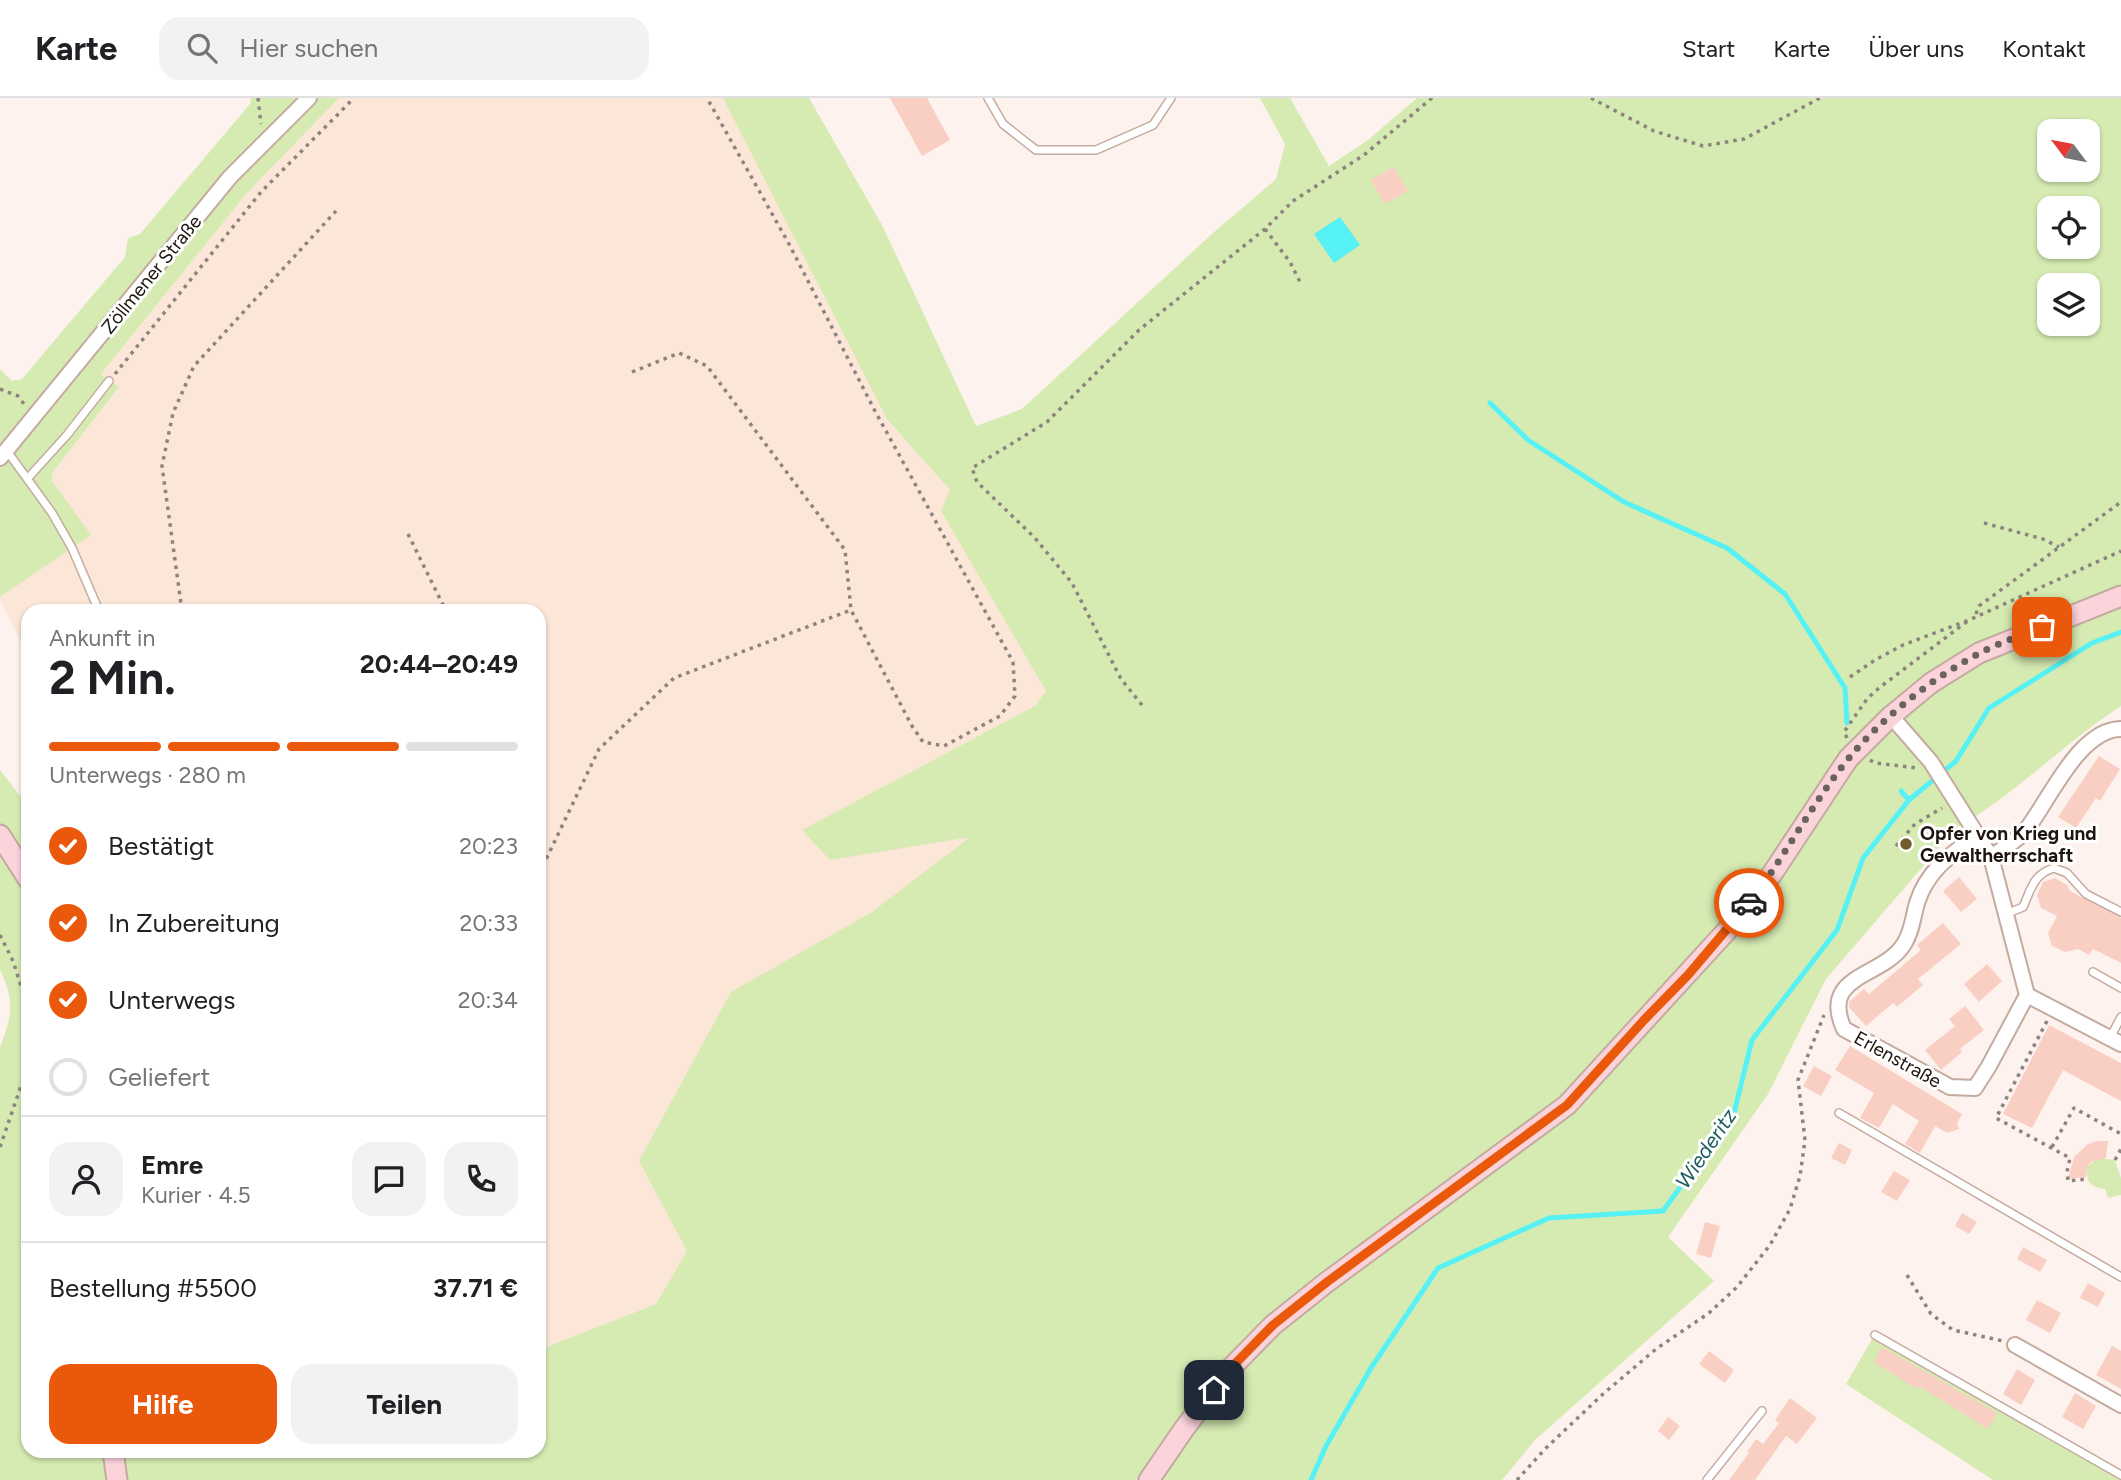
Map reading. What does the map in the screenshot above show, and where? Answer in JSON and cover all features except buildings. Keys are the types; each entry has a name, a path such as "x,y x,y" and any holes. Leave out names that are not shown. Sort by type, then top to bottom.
{"main road":[{"path":"1149,1480 1229,1370 1273,1325 1567,1105 1731,926 1772,874 1848,759 1891,716 1931,683 1979,653 2121,596"},
{"path":"0,835 21,868"},
{"path":"114,1458 117,1480"}],"street":[{"name":"Zöllmener Straße","path":"3,454 199,214 269,137 309,98"},
{"path":"1891,716 1926,765 1950,790 1991,857 2027,995 2115,1041"},
{"path":"1991,857 2024,832 2082,750 2109,729 2121,730"},
{"name":"Erlenstraße","path":"1976,836 1942,861 1924,884 1911,932 1903,947 1883,964 1852,981 1840,999 1837,1013 1844,1029 1950,1087 1975,1088 2027,995"},
{"path":"2015,1345 2121,1405"}],"lane":[{"path":"988,98 1003,124 1036,150 1096,150 1153,125 1171,98"},
{"path":"28,478 67,435 109,381"},
{"path":"3,454 28,478 72,548 96,604"},
{"path":"2006,914 2023,907 2033,882 2038,876 2054,868 2067,873 2086,894 2121,912"},
{"path":"2093,972 2121,988"},
{"path":"2115,1041 2121,1017"},
{"path":"1839,1112 2121,1277"},
{"path":"1875,1335 2121,1475"},
{"path":"1707,1480 1762,1411"}],"path":[{"path":"258,98 262,132 269,137"},
{"path":"109,381 261,192 354,98"},
{"path":"632,372 679,354 707,366 845,550 851,610 923,742 944,747 1000,716 1015,696 1013,663 875,411 789,244 707,98"},
{"path":"1142,705 1121,679 1072,583 1035,538 977,482 972,468 1047,422 1139,330 1265,229 1293,201 1364,155 1432,98"},
{"path":"1591,98 1654,131 1703,146 1744,139 1820,98"},
{"path":"181,604 162,466 173,414 194,366 336,211"},
{"path":"1265,229 1290,262 1301,284"},
{"path":"0,389 18,396 34,419"},
{"path":"1975,616 1979,606 2121,502"},
{"path":"1984,523 2043,539 2059,547"},
{"path":"408,534 443,604"},
{"path":"1848,740 1844,732 1867,699 1969,620 2121,551"},
{"path":"546,859 599,749 674,678 851,610"},
{"path":"1850,677 1903,645 1969,620"},
{"path":"1867,758 1875,763 1926,765"},
{"path":"1896,846 1915,824 1945,806"},
{"path":"0,935 13,961 21,986"},
{"path":"2053,1009 1996,1118 2070,1158 2068,1181 2087,1179"},
{"path":"1517,1480 1545,1449 1603,1394 1656,1349 1709,1313 1737,1287 1770,1245 1790,1209 1800,1176 1805,1140 1798,1080 1825,1011"},
{"path":"0,1147 21,1086"},
{"path":"2052,1147 2074,1108 2121,1134"},
{"path":"2115,1160 2121,1149"},
{"path":"1908,1275 1931,1314 1953,1330 2015,1345"}],"shaded area":[{"path":"339,98 809,98 883,227 923,458 1074,639 971,837 872,912 639,1161 687,1251 656,1304 546,1347 546,604 21,604 21,642 0,600 0,597 90,535 52,481 52,473 119,387 101,374 246,194"}],"green space":[{"path":"251,98 339,98 246,194 101,374 119,387 52,473 52,481 91,535 0,597 0,369 12,381 22,379 125,257 128,238 140,234 250,104"},
{"path":"723,98 809,98 883,227 976,426 1022,409 1213,233 1276,179 1285,144 1260,98 1290,98 1329,166 1368,140 1417,98 2121,98 2121,706 1999,800 1956,828 1826,979 1768,1094 1668,1237 1714,1281 1535,1440 1502,1480 0,1480 0,1047 7,1027 10,1000 0,970 0,770 21,797 21,1458 546,1458 546,1347 656,1304 687,1251 639,1161 731,992 872,912 970,837 830,860 802,830 1035,706 1046,691 941,511 950,490 887,419"},
{"path":"2097,1158 2115,1160 2121,1178 2121,1195 2108,1198 2105,1189 2090,1183 2087,1167"},
{"path":"1875,1334 2121,1474 2121,1480 1993,1480 1846,1384"}],"water":[{"path":"1340,217 1360,245 1334,263 1314,234"}],"waterway":[{"path":"1490,403 1528,440 1624,502 1727,548 1785,594 1845,688 1847,723"},
{"name":"Wiederitz","path":"1311,1480 1326,1446 1371,1368 1438,1268 1549,1218 1663,1211 1734,1113 1752,1040 1837,930 1863,858 1909,800 1956,761 1989,708 2092,643 2121,632"},
{"path":"1901,791 1909,800"}],"way so far":[{"path":"1749,903 1772,874 1848,759 1891,716 1931,683 1979,653 2042,627"}],"place":[{"name":"Opfer von Krieg und Gewaltherrschaft","path":"1906,844"}],"route":[{"path":"1214,1390 1229,1370 1273,1325 1567,1105 1688,975 1749,903"}]}
